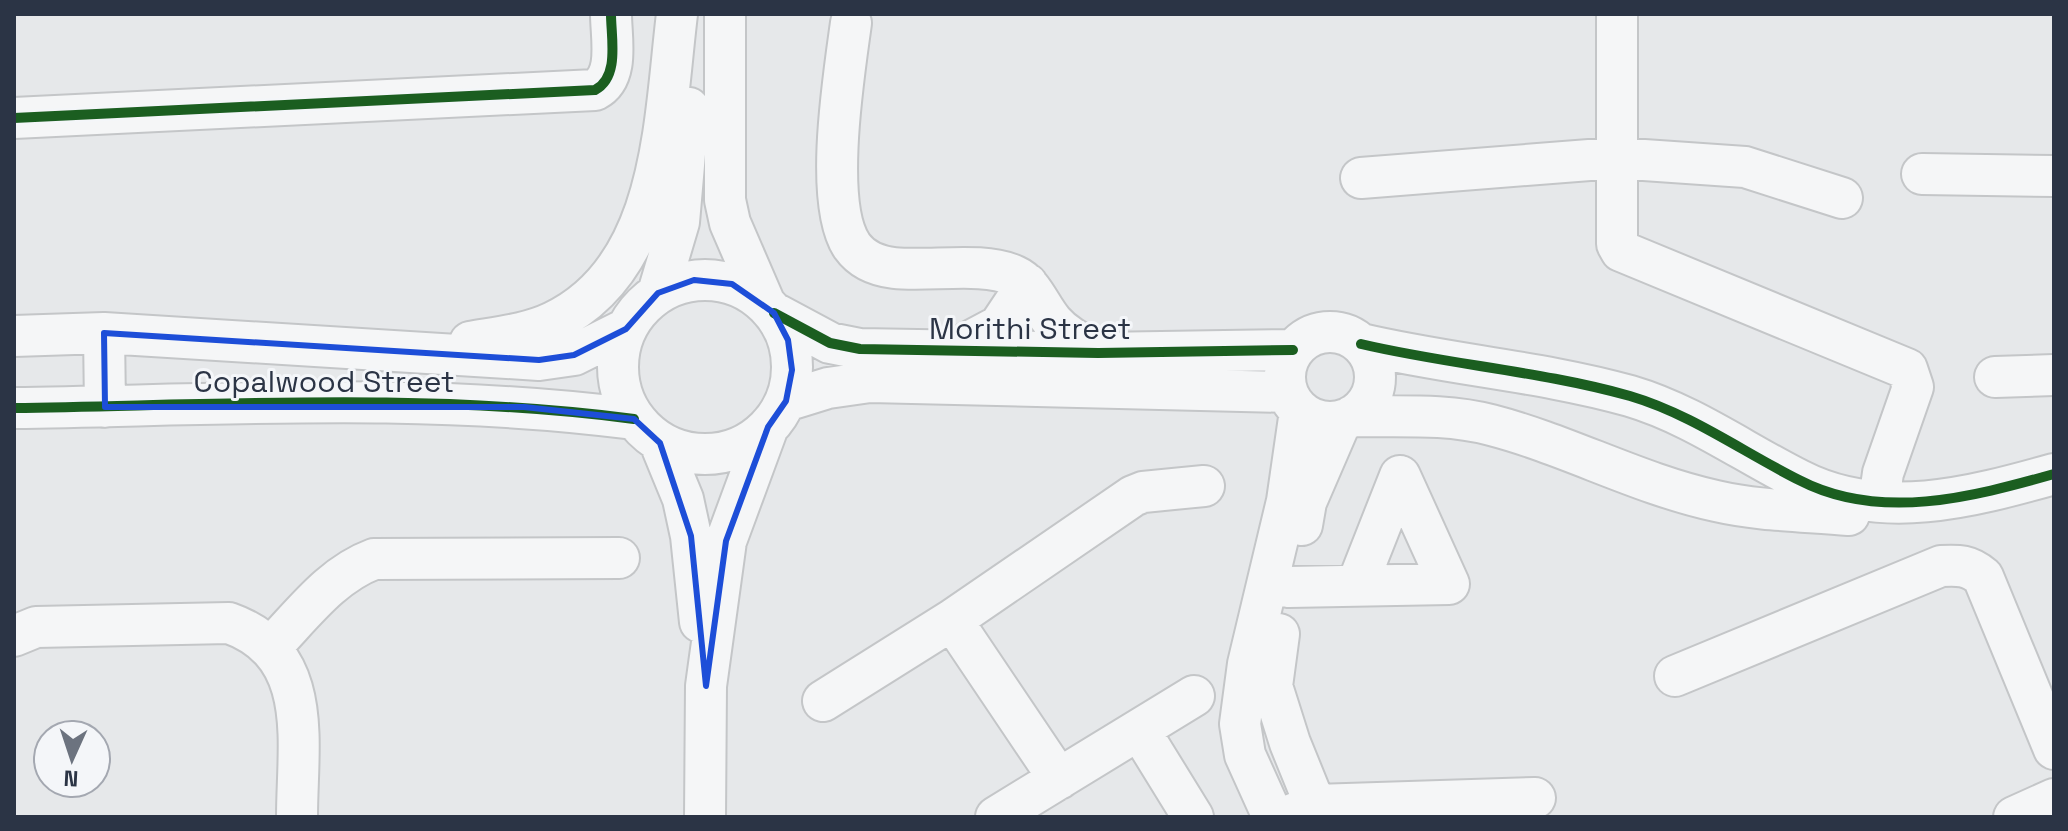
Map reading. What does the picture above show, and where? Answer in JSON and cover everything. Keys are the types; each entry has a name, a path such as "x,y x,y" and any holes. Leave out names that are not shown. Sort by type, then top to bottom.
{"street":[{"path":"14,118 595,90 607,82 611,73 611,14"},
{"path":"407,351 507,336 552,323 585,302 613,274 634,238 649,198 661,139 677,14"},
{"path":"658,293 683,195 695,14"},
{"path":"706,686 726,541 792,370 788,340 769,308 730,223 725,200 725,14"},
{"path":"1617,14 1614,236 1621,251 1907,369 1913,387 1883,473 1879,501"},
{"path":"851,23 837,129 843,226 853,247 871,262 883,267 925,272 991,269 1017,276 1027,284 1052,322 1098,353"},
{"path":"1361,178 1615,158 1745,167 1842,198"},
{"path":"1922,174 2054,176"},
{"path":"705,817 706,686 691,536 683,499 647,431 620,391 617,359 626,329 639,309 658,293 694,280 732,284 769,308"},
{"path":"951,352 999,326 1027,284"},
{"name":"Morithi Street","path":"769,308 830,343 860,349 1098,353 1293,350 1304,339 1334,332 1361,344 1426,360 1472,363 1553,377 1633,397 1702,425 1801,482 1846,498 1949,500 2054,476"},
{"name":"Copalwood Street","path":"14,336 104,333 539,360 574,355 626,329"},
{"path":"104,333 105,407"},
{"path":"1273,817 1240,736 1248,664 1306,502 1346,418 1363,408 1375,382 1374,369 1361,344"},
{"path":"1293,350 1284,378 1294,402 1272,686 1307,813 1535,798"},
{"path":"1995,377 2054,375"},
{"name":"Morithi Street","path":"777,414 828,388 870,382 1294,402 1319,421 1452,417 1491,425 1659,486 1746,508 1878,517 1935,516 1987,508 2054,476"},
{"name":"Copalwood Street","path":"14,408 309,402 509,406 647,431"},
{"path":"647,431 688,453 717,454 745,445 777,414"},
{"path":"823,701 952,620 1133,496 1143,492 1204,486"},
{"path":"271,647 332,583 351,567 374,559 619,558"},
{"path":"1675,676 1941,566 1958,565 1972,568 1983,577 2040,675 2054,749"},
{"path":"1278,585 1357,585"},
{"path":"952,620 1059,779"},
{"path":"14,636 36,627 229,623 248,630 271,647 296,695 297,817"},
{"path":"996,817 1194,696"},
{"path":"1140,731 1193,817"},
{"path":"2014,817 2054,799"}],"highlighted area":[{"path":"694,280 732,284 774,313 788,340 792,370 786,401 768,427 726,541 706,686 691,536 660,443 634,419 524,407 105,407 104,333 539,360 574,355 626,329 658,293"}],"cycle path":[{"path":"14,118 595,90 603,84 611,67 611,14"},
{"path":"774,313 830,343 860,349 1098,353 1293,350"},
{"path":"1361,344 1563,380 1630,396 1696,423 1799,480 1830,493 1861,500 1894,503 1959,497 2054,474"},
{"path":"14,408 402,403 480,405 634,419"}]}
